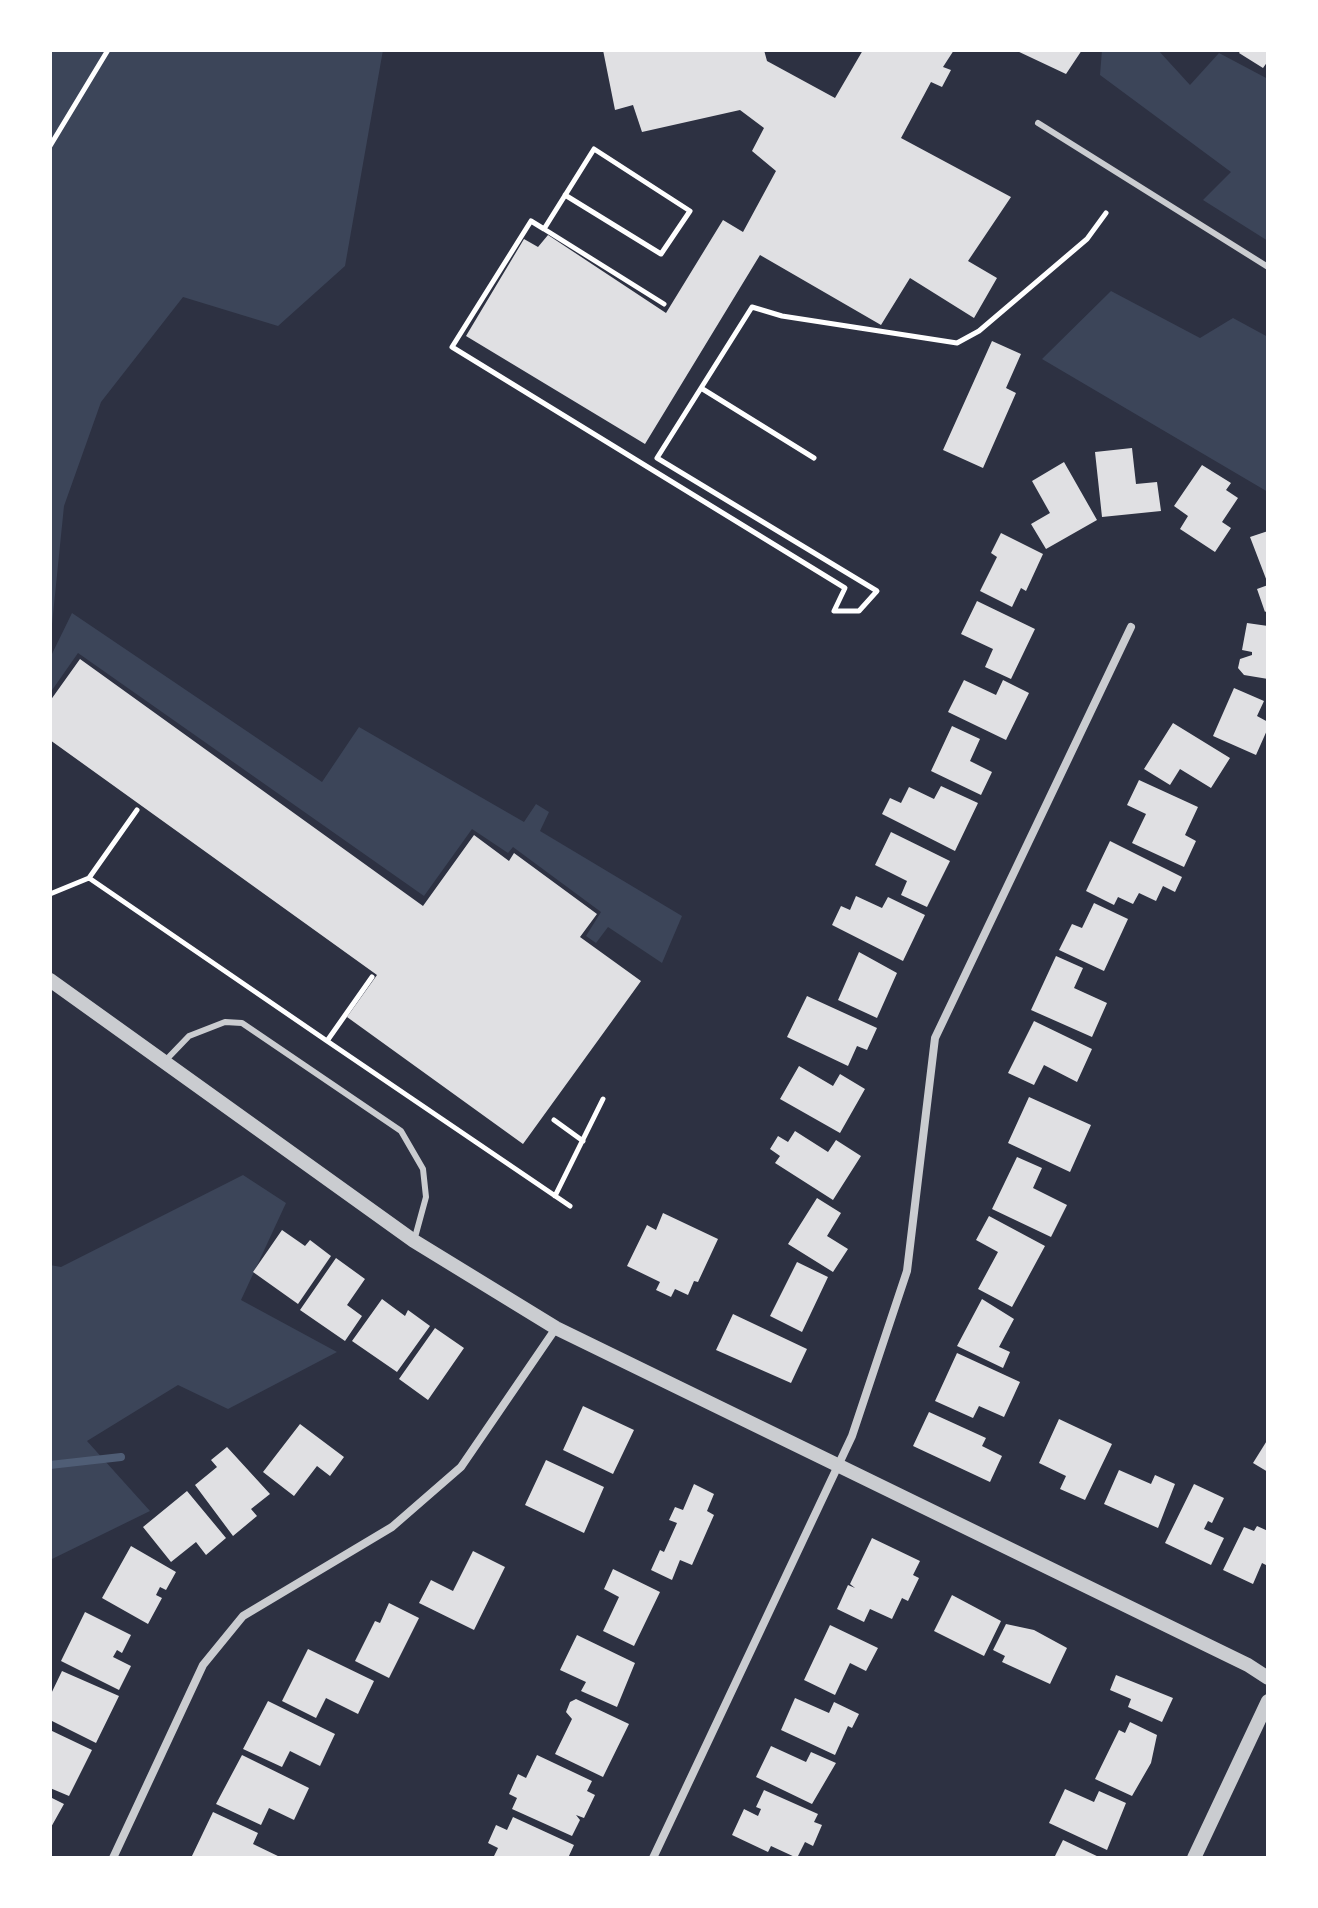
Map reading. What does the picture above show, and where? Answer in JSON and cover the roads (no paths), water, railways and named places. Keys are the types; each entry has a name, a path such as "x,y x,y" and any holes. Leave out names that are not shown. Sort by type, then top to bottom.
{"street":[{"path":"653,1858 838,1467 907,1271 935,1038 1131,627"},
{"path":"50,980 414,1241 556,1328 1248,1665 1268,1678"},
{"path":"113,1858 203,1665 243,1616 392,1527 461,1467 556,1328"},
{"path":"1194,1858 1268,1701"}],"lane":[{"path":"1038,123 1268,267"},
{"path":"165,1062 189,1036 225,1022 242,1023 401,1131 423,1169 426,1197 414,1241"}],"waterway":[{"path":"50,1465 121,1457"}]}
